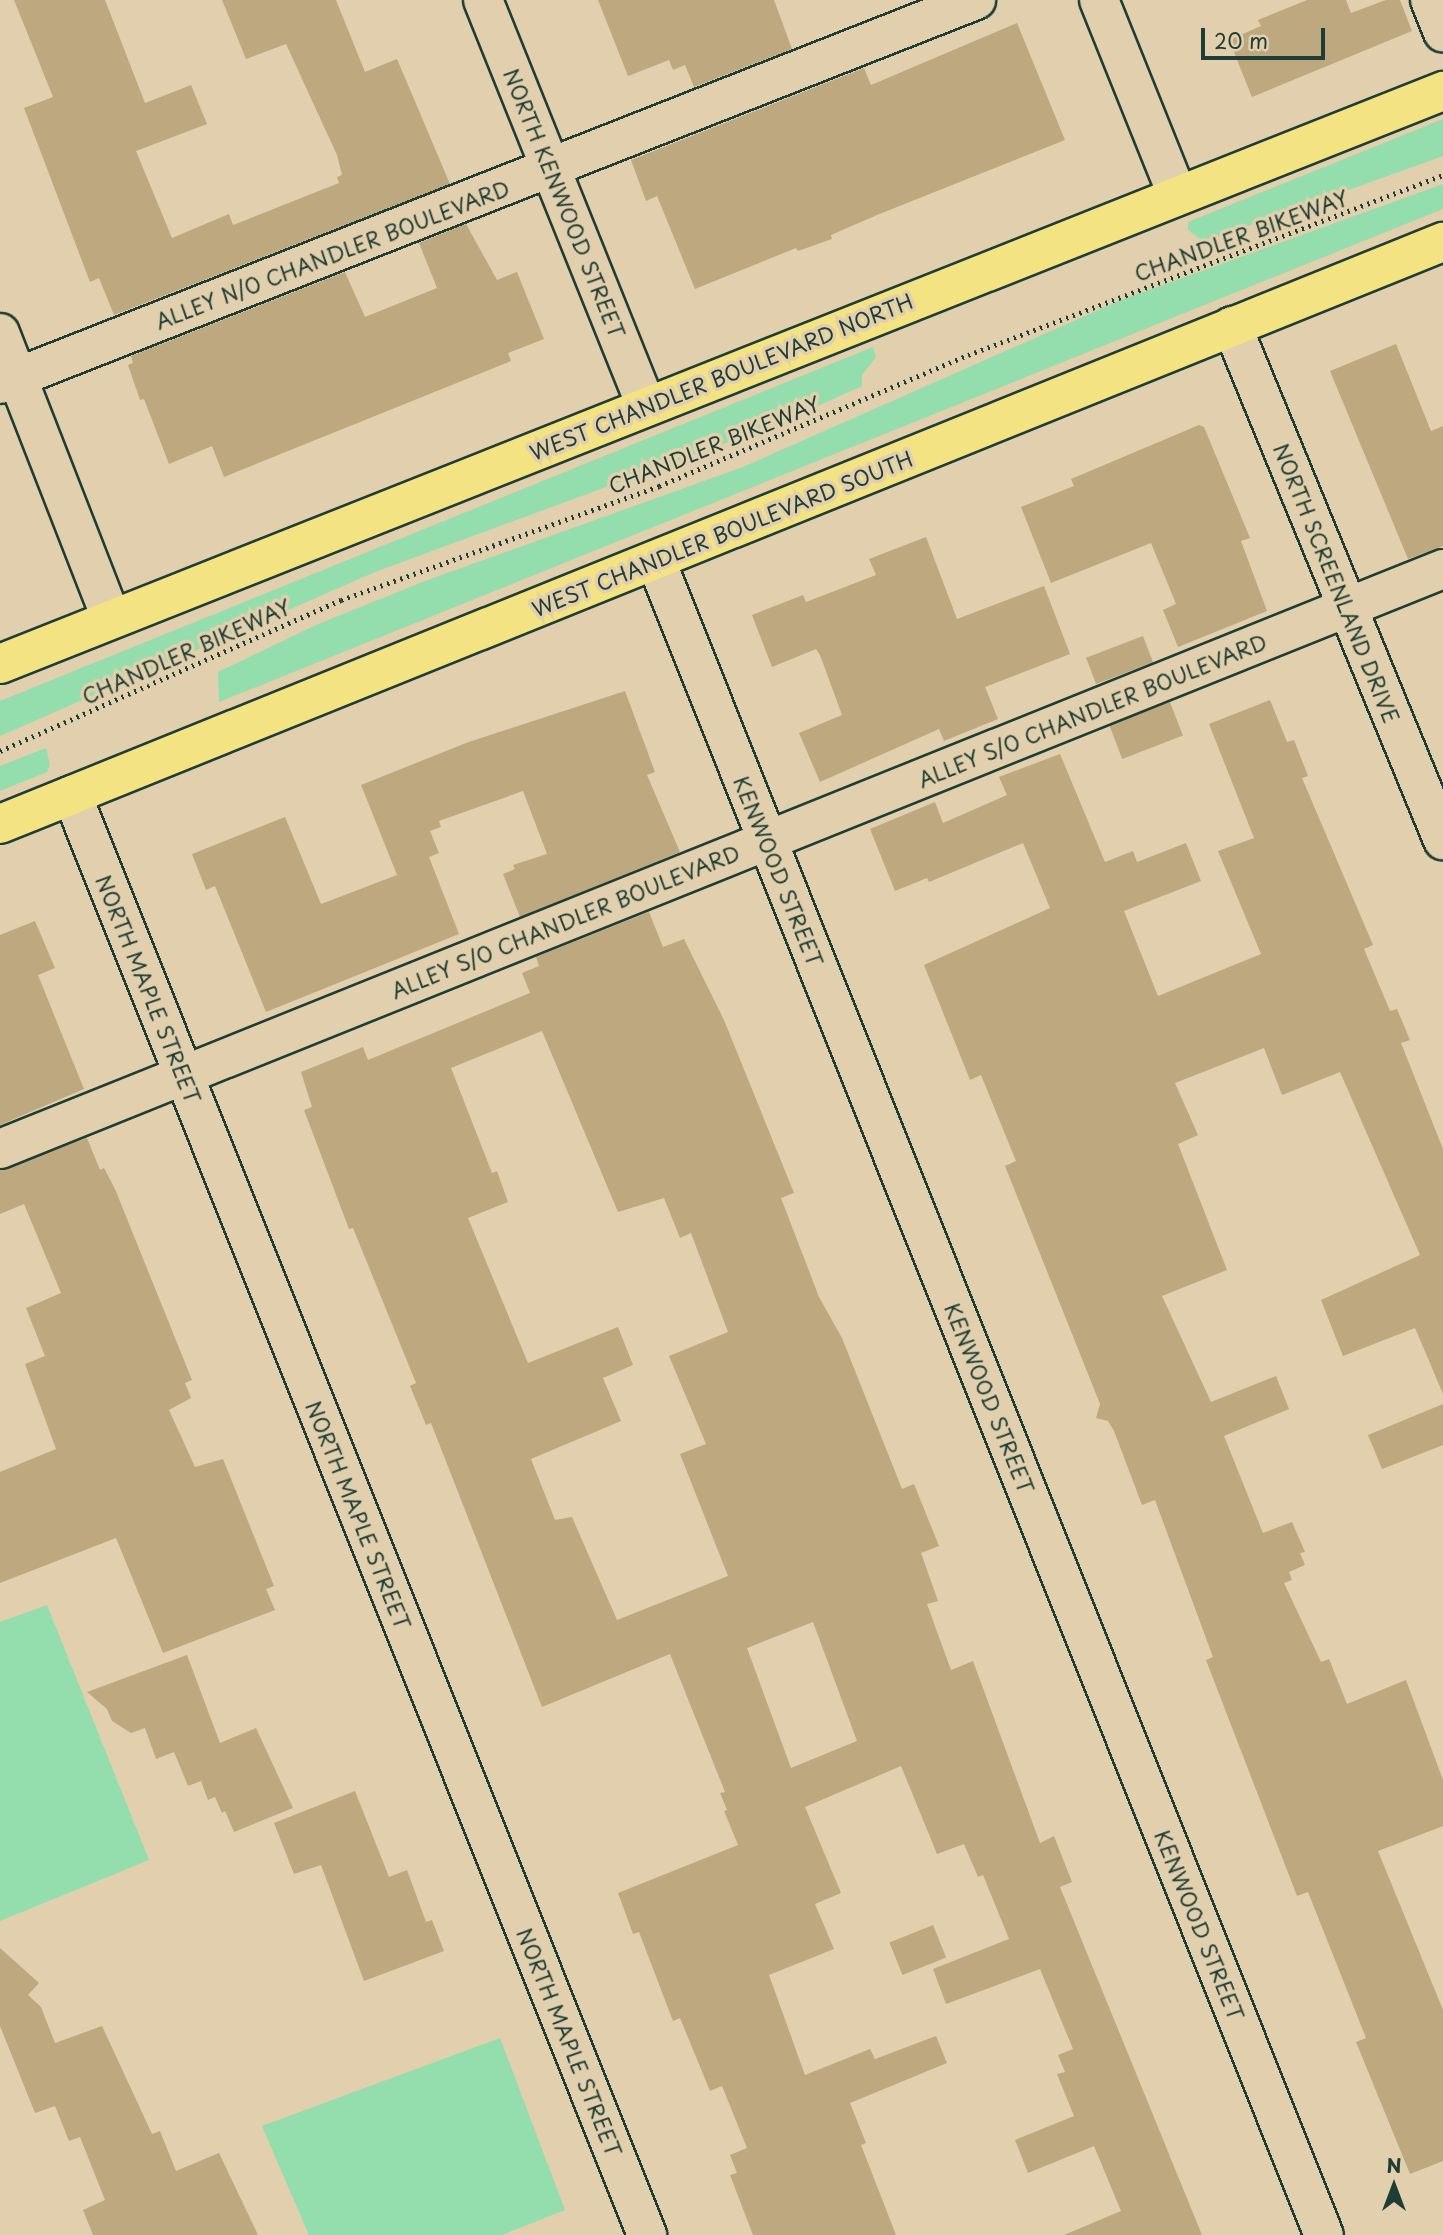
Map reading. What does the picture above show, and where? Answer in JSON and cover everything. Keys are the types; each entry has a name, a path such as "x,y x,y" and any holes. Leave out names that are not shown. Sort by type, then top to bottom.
{"main road":[{"name":"WEST CHANDLER BOULEVARD NORTH","path":"0,664 1443,90"},
{"name":"WEST CHANDLER BOULEVARD SOUTH","path":"0,824 1443,242"}],"street":[{"name":"NORTH KENWOOD STREET","path":"484,0 646,406"},
{"name":"ALLEY N/O CHANDLER BOULEVARD","path":"9,380 976,0"},
{"path":"1099,0 1177,194"},
{"path":"1430,0 1443,32"},
{"name":"NORTH SCREENLAND DRIVE","path":"1233,326 1443,841"},
{"path":"0,333 9,380 111,618"},
{"name":"KENWOOD STREET","path":"656,561 1324,2235"},
{"name":"ALLEY S/O CHANDLER BOULEVARD","path":"0,1150 766,839 1443,569"},
{"name":"NORTH MAPLE STREET","path":"72,795 647,2235"}],"path":[{"name":"CHANDLER BIKEWAY","path":"0,751 341,600 659,486 981,350 1443,175"}],"green space":[{"path":"1443,119 1443,156 1204,242 1188,230 1188,222"},
{"path":"1443,184 1443,209 219,702 218,672 316,625 425,581 743,467 1119,301"},
{"path":"873,347 876,357 862,375 862,386 780,423 375,572 0,736 0,701"},
{"path":"46,748 50,765 47,772 0,791 0,766"},
{"path":"47,1605 149,1860 0,1921 0,1622"},
{"path":"500,2038 565,2210 502,2235 309,2235 262,2126"}],"building":[{"path":"14,0 105,0 145,103 191,85 207,124 136,151 172,238 229,214 233,225 339,183 337,177 342,175 337,155 286,44 246,59 222,0 336,0 365,72 397,59 450,184 114,315 99,278 90,282 24,108 53,97"},
{"path":"598,0 774,0 792,49 694,87 685,65 673,70 669,60 628,76"},
{"path":"1307,0 1346,0 1351,13 1386,0 1400,0 1412,31 1252,97 1229,40 1261,26 1258,20"},
{"path":"1017,23 1065,140 877,215 831,235 832,239 798,251 796,248 695,289 657,196 646,201 631,160 864,68 871,85"},
{"path":"466,224 497,280 517,272 544,339 508,353 511,361 224,477 212,446 169,464 144,399 140,400 128,365 133,363 131,356 345,272 365,317 437,288 419,243"},
{"path":"1396,344 1431,431 1443,426 1443,546 1408,559 1330,371"},
{"path":"1199,425 1204,427 1250,538 1241,541 1267,611 1178,647 1163,610 1176,604 1151,543 1051,583 1021,507 1074,486 1071,479"},
{"path":"926,537 957,619 1044,586 1070,654 985,687 998,719 944,741 939,729 820,782 799,733 842,715 820,655 816,649 772,667 752,615 803,595 806,602 876,575 869,559"},
{"path":"1143,636 1153,662 1096,684 1086,658"},
{"path":"625,691 655,772 647,775 680,852 520,917 503,874 515,869 513,865 547,854 523,791 439,821 441,827 430,831 439,853 429,857 459,934 266,1012 215,886 206,890 192,854 285,817 321,904 397,875 361,785 466,743"},
{"path":"1270,700 1287,742 1294,740 1308,776 1302,778 1373,945 1364,949 1390,1011 1397,1009 1410,1040 1401,1043 1443,1149 1443,1394 1415,1328 1343,1356 1321,1300 1420,1255 1340,1072 1282,1095 1264,1048 1175,1083 1198,1135 1178,1144 1227,1270 1162,1296 1211,1402 1276,1376 1289,1409 1224,1436 1263,1533 1292,1522 1305,1552 1300,1553 1305,1565 1289,1572 1292,1580 1284,1583 1321,1662 1329,1659 1347,1704 1406,1680 1443,1780 1443,1826 1378,1851 1443,2010 1443,2161 1410,2174 1356,2042 1366,2038 1308,1892 1297,1896 1206,1660 1213,1657 1155,1500 1142,1505 1114,1431 1108,1421 1096,1418 1100,1404 1005,1166 1016,1161 981,1075 970,1080 924,965 1050,908 1023,843 929,882 927,878 895,891 870,829 935,802 943,823 1007,795 999,777 1060,754 1105,862 1133,851 1137,862 1186,843 1201,881 1124,911 1158,996 1261,954 1218,851 1254,838 1209,724"},
{"path":"1170,702 1183,736 1122,759 1109,725"},
{"path":"649,912 663,947 684,939 724,1020 794,1193 781,1198 819,1297 842,1338 902,1489 914,1484 939,1546 921,1553 938,1601 927,1604 951,1670 973,1661 1040,1843 1054,1836 1072,1882 1060,1887 1202,2235 1064,2235 1121,2211 1094,2146 1028,2173 1015,2140 1074,2116 1057,2074 1065,2072 1058,2055 1073,2049 1040,1969 946,2004 933,1969 1009,1939 983,1875 978,1877 964,1844 937,1854 901,1766 805,1807 841,1893 815,1904 834,1949 769,1975 805,2075 870,2049 875,2059 936,2036 947,2063 850,2103 866,2143 861,2145 896,2235 753,2235 730,2175 737,2173 730,2155 747,2148 722,2086 710,2091 680,2018 673,2021 639,1932 633,1934 618,1893 738,1845 724,1811 727,1810 720,1793 725,1792 670,1654 542,1707 431,1423 426,1425 410,1386 416,1383 353,1228 349,1229 304,1110 312,1107 301,1072 363,1047 368,1060 530,993 522,973 539,966 536,957","holes":["542,1031 618,1212 664,1198 680,1238 691,1233 728,1332 669,1356 706,1444 680,1454 728,1576 617,1620 572,1517 555,1520 531,1459 621,1421 603,1378 633,1365 618,1327 528,1363 468,1218 508,1202 497,1171 492,1173 451,1068","813,1622 857,1741 791,1768 747,1648"]},
{"path":"35,921 55,968 38,975 84,1089 0,1125 0,935"},
{"path":"87,1138 100,1170 104,1168 115,1189 192,1380 185,1383 191,1398 169,1410 195,1467 223,1459 274,1586 266,1589 275,1610 163,1653 116,1538 0,1583 0,1472 56,1449 25,1364 45,1356 26,1308 61,1293 24,1204 0,1214 0,1170"},
{"path":"1443,1404 1443,1445 1382,1469 1368,1435"},
{"path":"187,1655 220,1743 256,1728 293,1808 234,1832 225,1811 222,1813 215,1797 208,1800 201,1781 188,1786 174,1752 156,1759 145,1728 131,1733 112,1721 107,1709 87,1692"},
{"path":"355,1791 389,1877 407,1870 426,1922 432,1920 444,1951 364,1981 321,1865 294,1874 274,1823"},
{"path":"933,1925 946,1957 903,1975 889,1943"},
{"path":"0,1948 39,1983 28,1995 41,2007 55,2043 102,2026 152,2134 160,2131 176,2171 219,2153 258,2235 93,2235 83,2210 105,2200 80,2137 69,2141 55,2106 35,2113 0,2026"}]}
